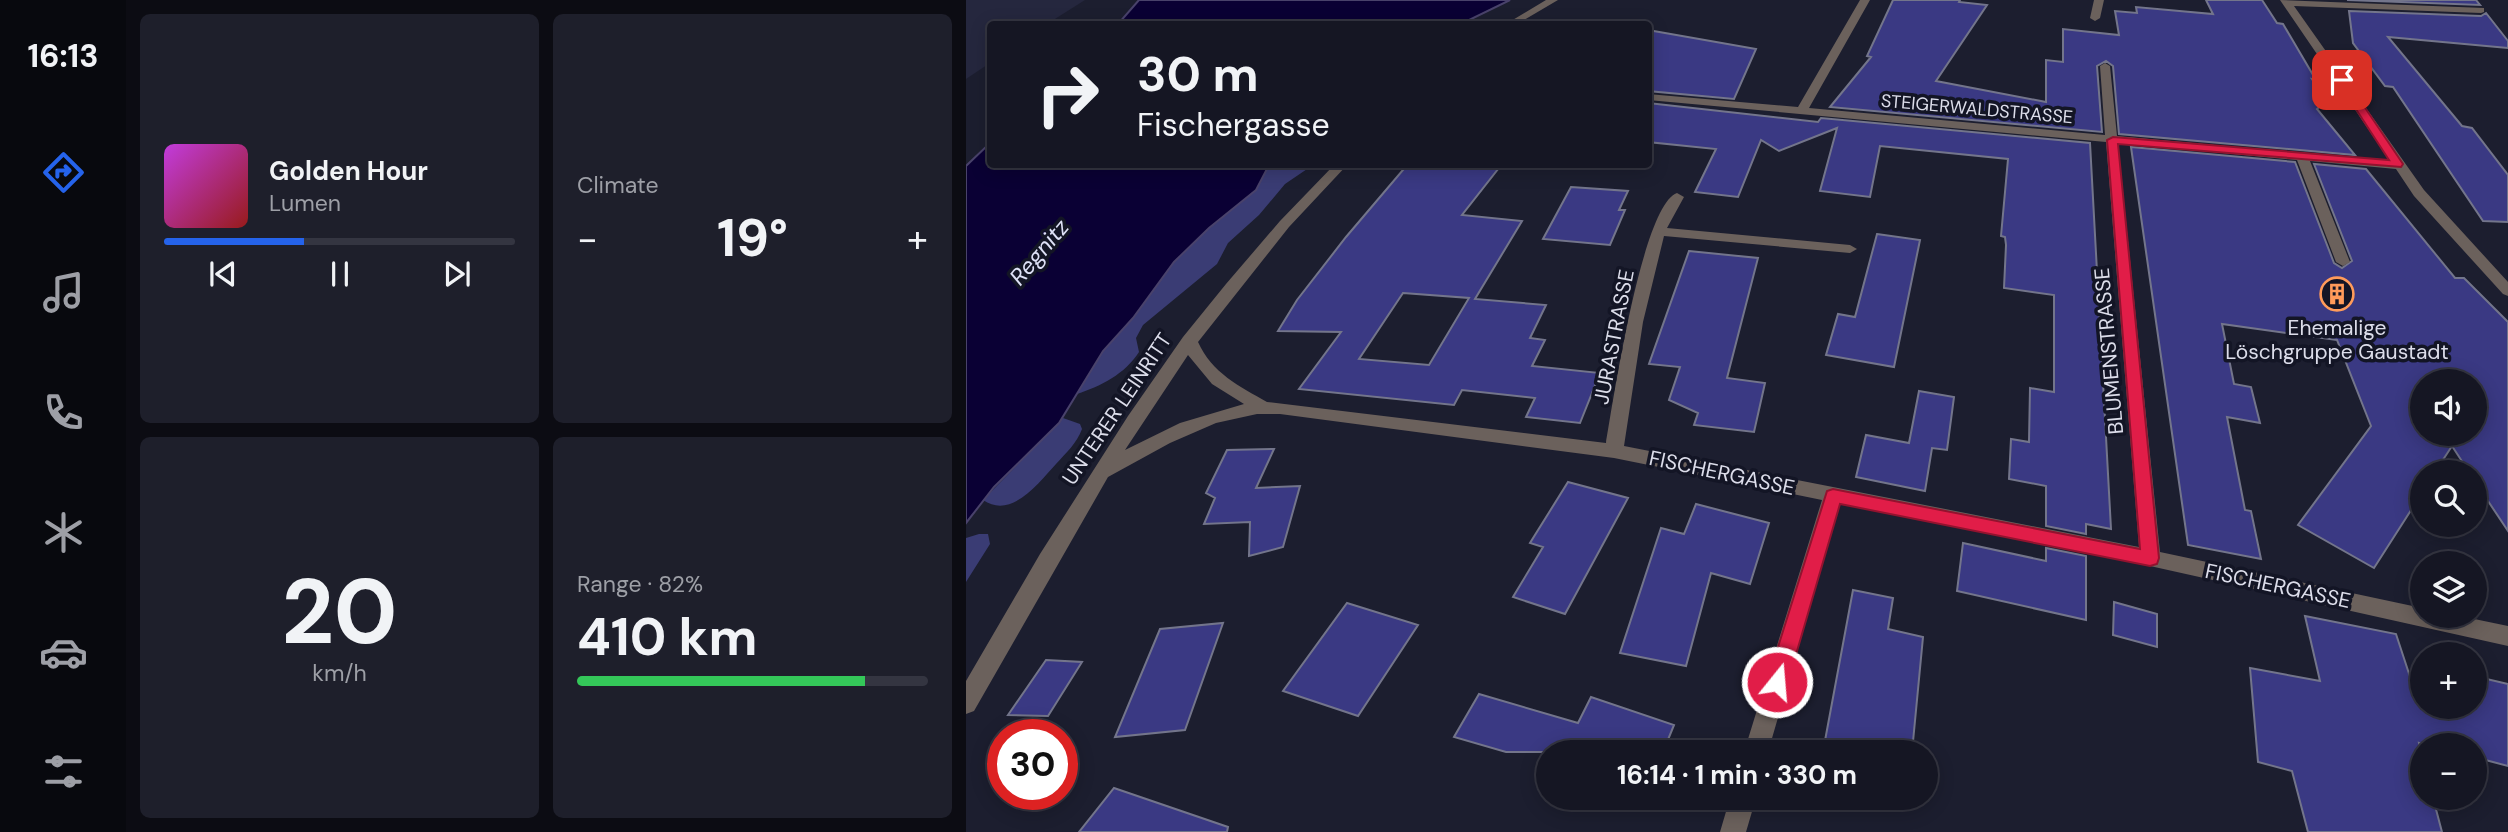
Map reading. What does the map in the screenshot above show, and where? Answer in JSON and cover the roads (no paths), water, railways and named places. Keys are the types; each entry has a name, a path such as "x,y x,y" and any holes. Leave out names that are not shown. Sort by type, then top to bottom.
{"street":[{"path":"1516,21 1553,0"},
{"path":"1802,110 1865,0"},
{"path":"2095,18 2099,0"},
{"path":"2286,1 2481,10"},
{"path":"2286,1 2398,164 2436,212 2508,291"},
{"name":"BLUMENSTRASSE","path":"2105,66 2150,558"},
{"name":"STEIGERWALDSTRASSE","path":"1652,97 2398,164"},
{"path":"2302,156 2343,262"},
{"name":"UNTERER LEINRITT","path":"966,704 1051,551 1189,341 1254,259 1308,197 1338,168"},
{"name":"JURASTRASSE","path":"1614,451 1634,323 1658,231 1677,197"},
{"path":"1658,231 1850,249"},
{"name":"FISCHERGASSE","path":"1189,341 1196,360 1213,377 1261,406"},
{"name":"FISCHERGASSE","path":"1100,473 1181,429 1261,406 1614,451 2150,558 2508,636"},
{"path":"1760,740 1833,496"},
{"path":"1733,832 1739,810"}],"water":[{"path":"1139,0 1510,0 1467,21 1121,21"},
{"name":"Regnitz","path":"987,146 987,168 1267,168 1256,190 1209,228 1174,262 1133,318 1103,351 1059,423 994,487 966,523 966,166"}],"place":[{"name":"Ehemalige Löschgruppe Gaustadt","path":"2337,294"}]}
